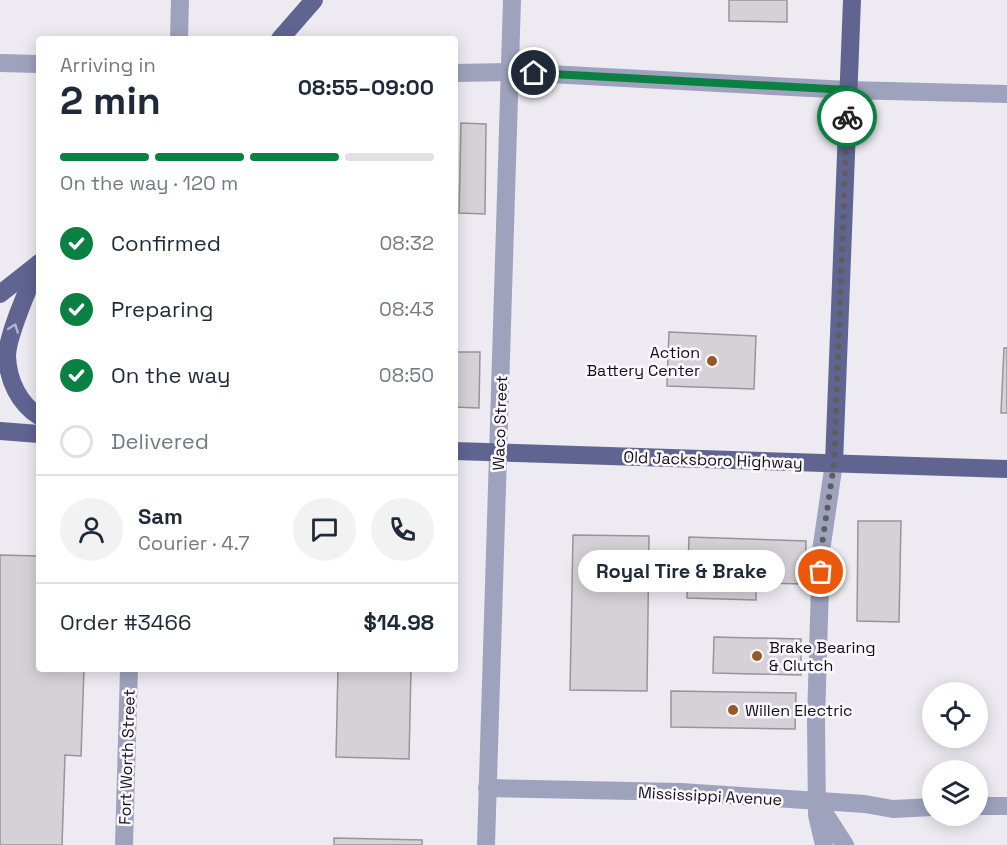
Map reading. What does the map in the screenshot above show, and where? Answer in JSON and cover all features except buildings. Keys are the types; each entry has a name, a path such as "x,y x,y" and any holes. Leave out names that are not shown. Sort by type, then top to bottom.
{"main road":[{"path":"283,36 314,0"},
{"path":"834,464 852,0"},
{"path":"0,294 36,265"},
{"path":"36,271 10,337 7,356 11,380 18,398 36,413"},
{"path":"0,431 36,434"},
{"name":"Old Jacksboro Highway","path":"458,451 1007,469"}],"street":[{"path":"179,36 180,0"},
{"name":"Waco Street","path":"486,845 512,72 512,0"},
{"path":"0,63 36,64"},
{"path":"458,73 512,72 848,90 1007,94"},
{"path":"824,844 817,815 816,720 821,551 834,464"},
{"name":"Fort Worth Street","path":"124,845 129,672"},
{"name":"Mississippi Avenue","path":"487,788 681,792 865,804 893,808 922,807"},
{"path":"817,802 845,845"},
{"path":"988,806 1007,806"}],"way so far":[{"path":"821,572 821,551 834,464 847,117"}],"place":[{"name":"Action Battery Center","path":"712,361"},
{"name":"Royal Tire & Brake","path":"821,572"},
{"name":"Brake Bearing & Clutch","path":"757,656"},
{"name":"Willen Electric","path":"733,710"}],"route":[{"path":"534,73 848,90 847,117"}]}
